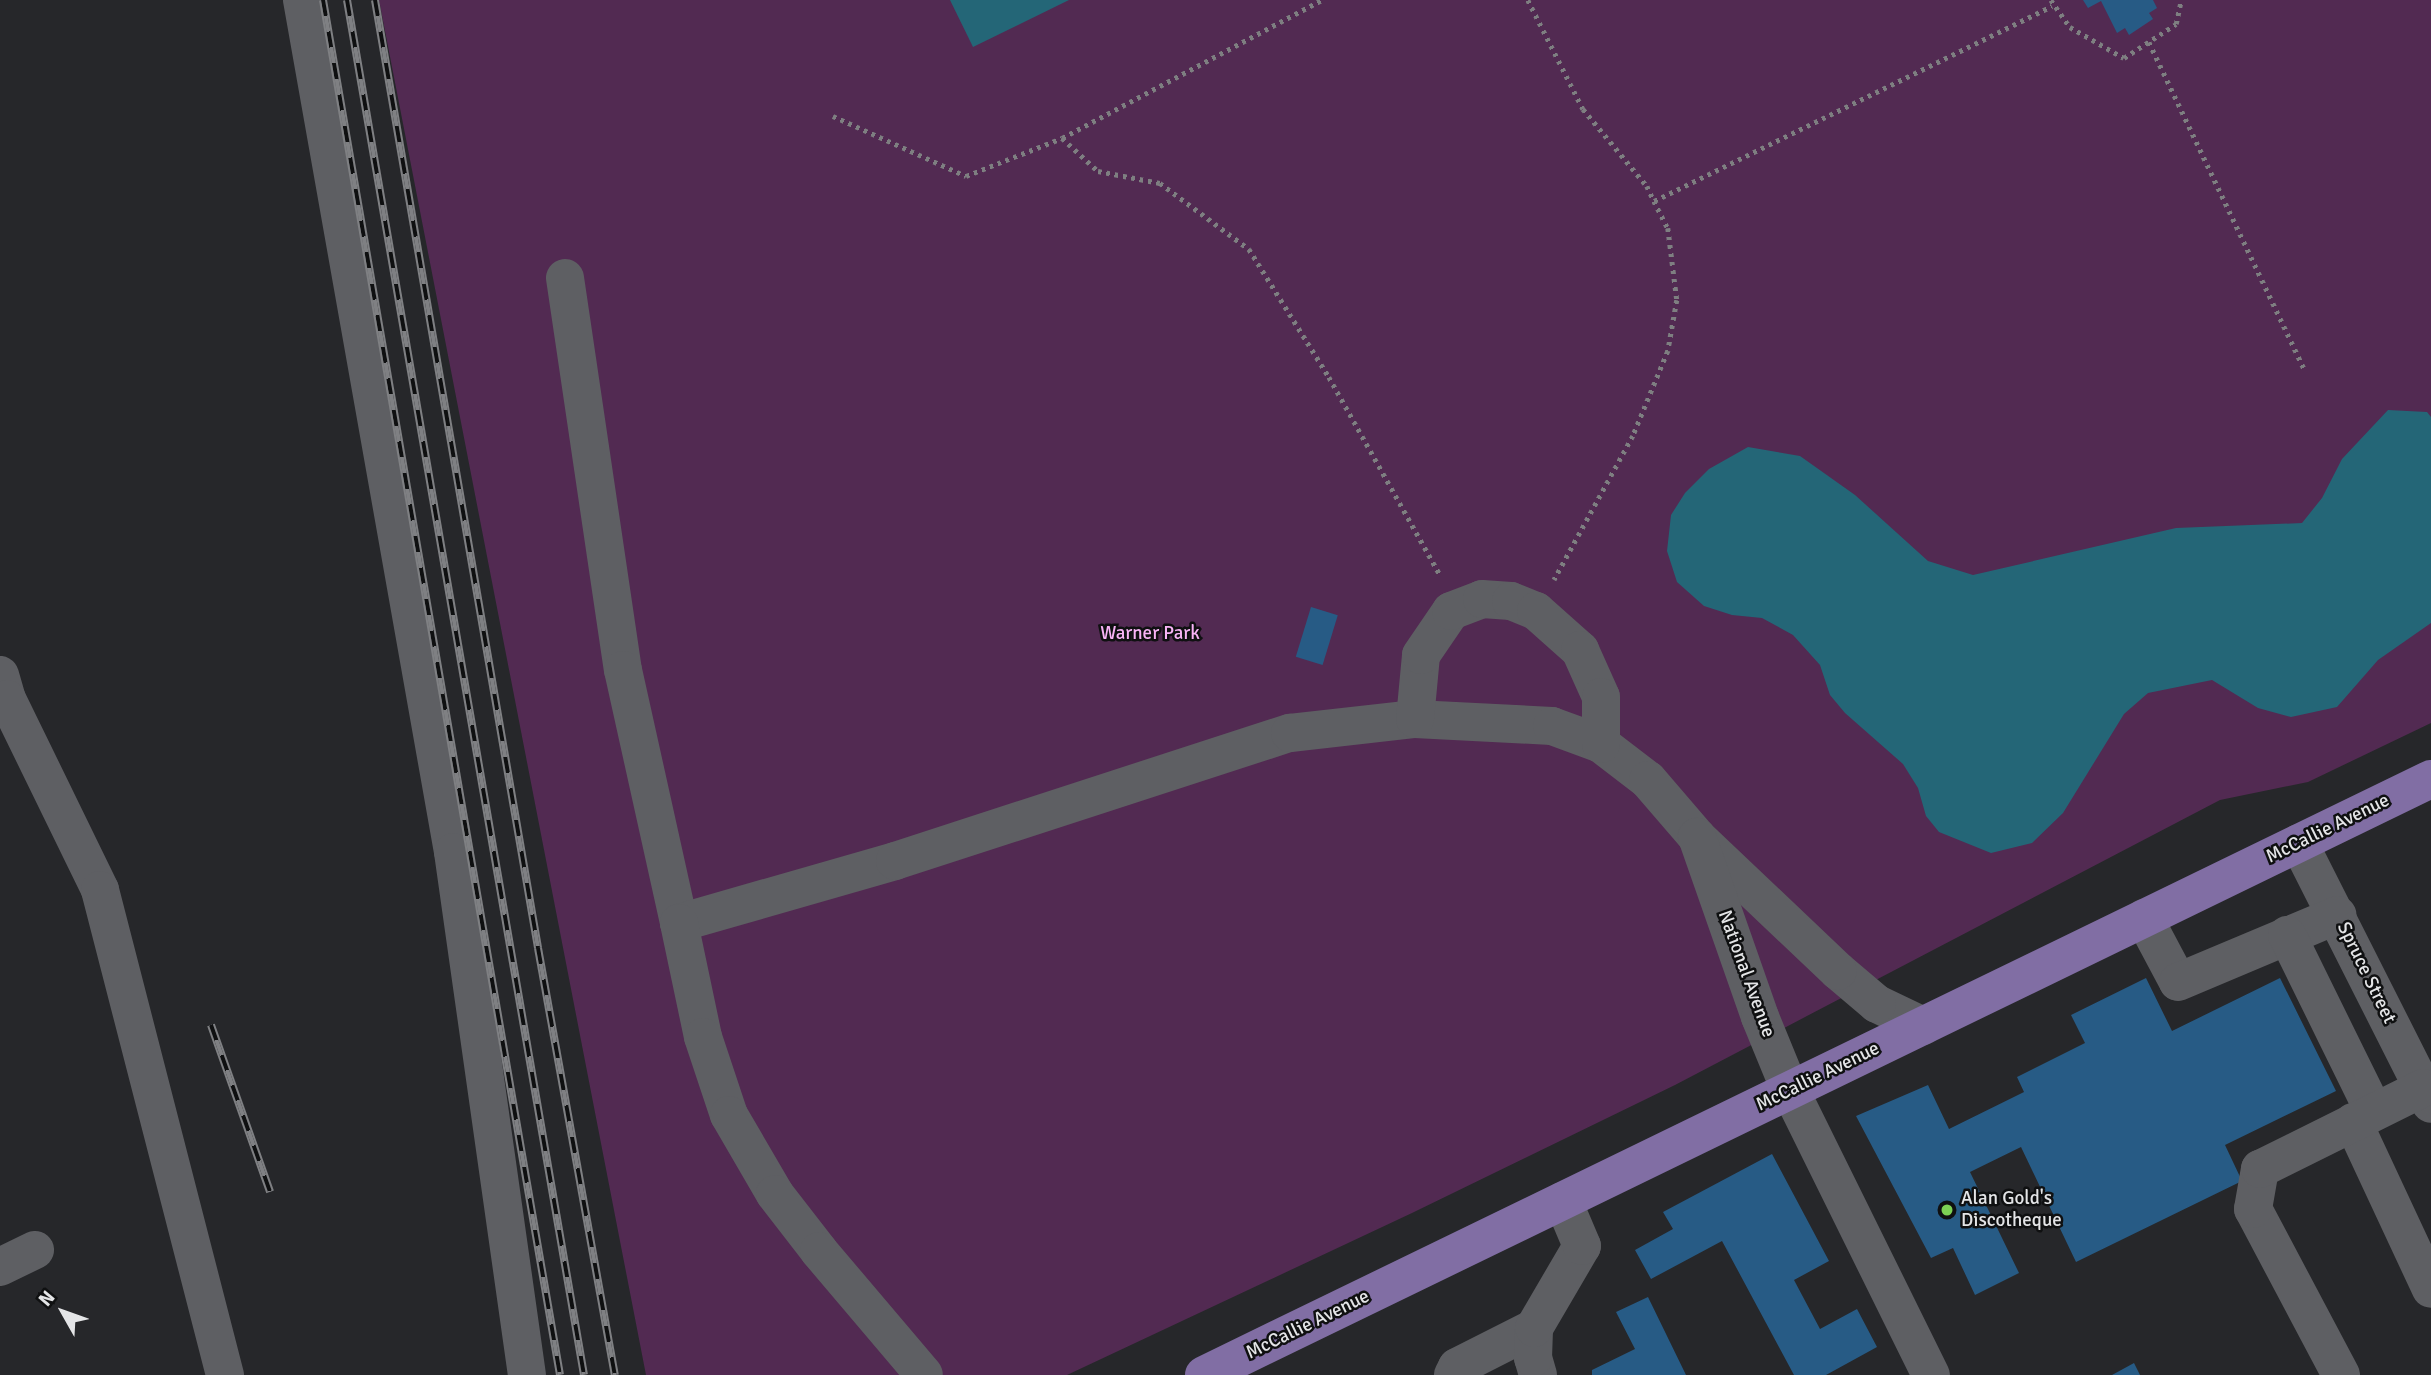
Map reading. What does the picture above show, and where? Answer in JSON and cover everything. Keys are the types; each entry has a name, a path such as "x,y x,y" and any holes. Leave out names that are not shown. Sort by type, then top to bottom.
{"main road":[{"name":"McCallie Avenue","path":"1204,1375 2431,779"}],"street":[{"path":"302,0 453,852 527,1375"},
{"path":"565,278 623,670 703,1037 729,1115 783,1203 819,1251 924,1375"},
{"path":"1415,719 1421,656 1451,611 1482,599 1511,601 1536,611 1580,650 1601,696 1601,744"},
{"path":"0,676 6,699 100,890 225,1375"},
{"path":"679,923 895,861 1290,733 1415,719 1552,726 1601,744 1648,780 1697,837"},
{"name":"National Avenue","path":"1697,837 1877,1004 1923,1026"},
{"name":"National Avenue","path":"1697,837 1760,1017 1790,1090 1931,1375"},
{"name":"Spruce Street","path":"2299,844 2427,1096"},
{"path":"2144,918 2178,982 2337,915"},
{"path":"2287,935 2364,1117 2431,1289"},
{"path":"2341,1375 2253,1209 2260,1169 2364,1117 2427,1096"},
{"path":"1538,1375 1533,1358 1534,1328 1582,1246 1563,1201"},
{"path":"0,1267 36,1250"},
{"path":"1454,1375 1457,1367 1534,1328"}],"path":[{"path":"833,117 966,176 1062,138 1322,0"},
{"path":"1528,0 1583,109 1647,186 1668,228 1677,300 1668,351 1633,436 1536,611"},
{"path":"1654,201 2052,3 2070,27 2124,58 2176,24 2181,0"},
{"path":"2149,42 2304,369"},
{"path":"1062,138 1098,171 1160,183 1250,249 1329,377 1437,567 1451,611"}],"green space":[{"name":"Warner Park","path":"379,0 2431,0 2431,723 2308,782 2220,800 1675,1085 1412,1213 1067,1375 646,1375"}],"water":[{"path":"950,0 1069,0 973,47"},
{"path":"2388,410 2427,412 2431,417 2431,623 2378,660 2337,707 2291,717 2258,708 2212,680 2148,693 2124,714 2063,813 2032,843 1991,853 1939,832 1926,816 1918,788 1903,764 1845,713 1830,695 1820,665 1793,635 1762,618 1732,615 1704,606 1677,582 1667,551 1671,515 1685,493 1709,469 1748,447 1800,456 1855,495 1928,561 1973,575 2176,528 2302,523 2322,498 2342,459"}],"building":[{"path":"2083,0 2153,0 2157,8 2149,13 2153,19 2129,35 2125,28 2117,33 2101,1 2088,8"},
{"path":"1311,607 1338,615 1323,665 1296,657"},
{"path":"2146,978 2172,1031 2280,978 2336,1091 2225,1145 2242,1181 2076,1262 2021,1147 1970,1172 2019,1273 1975,1295 1953,1248 1931,1258 1856,1116 1928,1085 1949,1129 2024,1092 2017,1077 2085,1043 2071,1015"},
{"path":"1772,1154 1829,1261 1794,1280 1820,1329 1857,1309 1877,1347 1826,1375 1794,1375 1722,1241 1651,1279 1635,1250 1673,1229 1663,1212"},
{"path":"1648,1297 1686,1375 1592,1375 1592,1370 1635,1349 1616,1312"},
{"path":"2134,1363 2140,1375 2112,1375"}],"railway":[{"path":"323,0 560,1375"},
{"path":"347,0 584,1375"},
{"path":"375,0 538,948 615,1375"},
{"path":"211,1025 270,1192"}],"place":[{"name":"Alan Gold's Discotheque","path":"1947,1210"}]}
